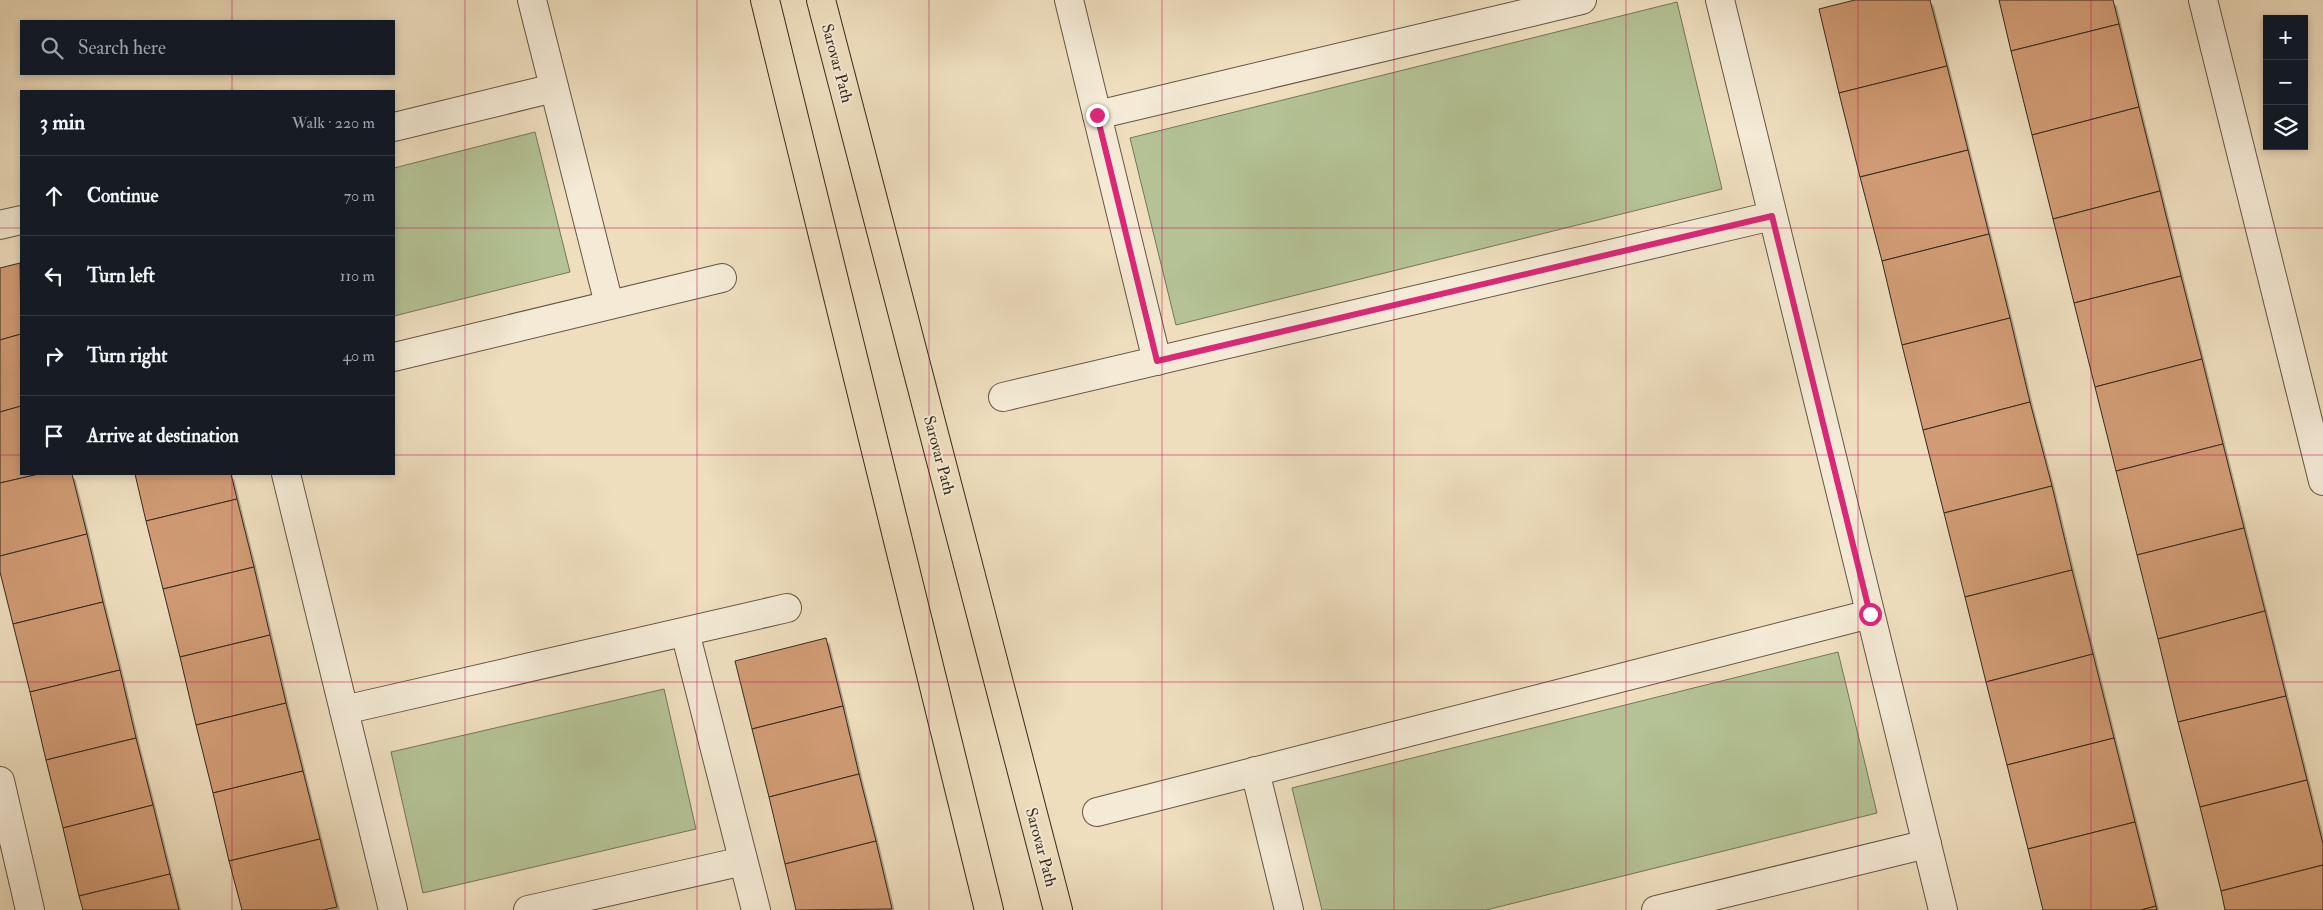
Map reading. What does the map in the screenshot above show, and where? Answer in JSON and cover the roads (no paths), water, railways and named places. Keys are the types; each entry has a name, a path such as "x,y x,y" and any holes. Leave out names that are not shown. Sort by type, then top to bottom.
{"main road":[{"path":"765,0 989,910"},
{"name":"Sarovar Path","path":"822,0 1058,910"}],"street":[{"path":"532,0 609,304"},
{"path":"1069,0 1157,361"},
{"path":"1097,115 1582,0"},
{"path":"1720,0 1943,910"},
{"path":"2203,0 2323,481"},
{"path":"395,127 554,88"},
{"path":"1003,397 1772,216"},
{"path":"0,225 20,220"},
{"path":"395,357 722,278"},
{"path":"286,475 393,910"},
{"path":"344,710 787,608"},
{"path":"1097,812 1870,614"},
{"path":"684,632 756,910"},
{"path":"1255,771 1289,910"},
{"path":"1,792 30,910"},
{"path":"1656,910 1927,844"},
{"path":"528,910 743,861"}]}
